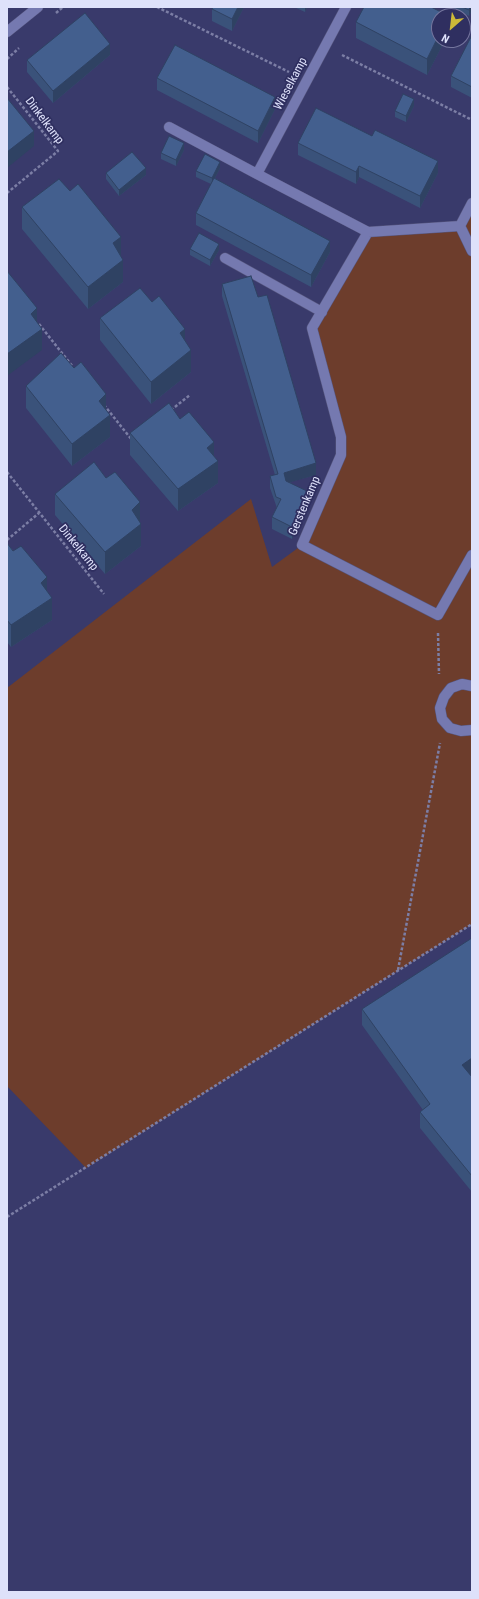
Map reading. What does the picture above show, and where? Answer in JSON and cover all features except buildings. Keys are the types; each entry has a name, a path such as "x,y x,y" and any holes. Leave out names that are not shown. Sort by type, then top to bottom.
{"street":[{"path":"7,32 38,7"},
{"name":"Wieselkamp","path":"257,174 308,81 346,7"},
{"path":"169,127 368,232 460,226"},
{"path":"460,226 472,204"},
{"path":"460,226 472,251"},
{"name":"Gerstenkamp","path":"368,232 312,328 341,437 341,455 302,545 438,614"},
{"path":"225,258 322,312"},
{"path":"438,614 472,555"},
{"path":"472,686 462,684 451,688 444,697 440,708 442,719 450,728 461,731 472,730"}],"path":[{"path":"157,7 308,81"},
{"path":"325,47 472,120"},
{"name":"Dinkelkamp","path":"7,87 58,151 7,193"},
{"path":"37,322 77,372"},
{"path":"167,414 190,396"},
{"path":"102,403 133,441 138,436"},
{"name":"Dinkelkamp","path":"7,472 104,594"},
{"path":"7,540 39,513"},
{"path":"438,614 439,677"},
{"path":"398,971 442,732 442,719"},
{"path":"7,1217 472,924"}],"shaded area":[{"path":"472,203 472,924 86,1168 7,1086 7,688 251,499 272,567 302,545 341,455 312,328 368,232 460,226"}]}
